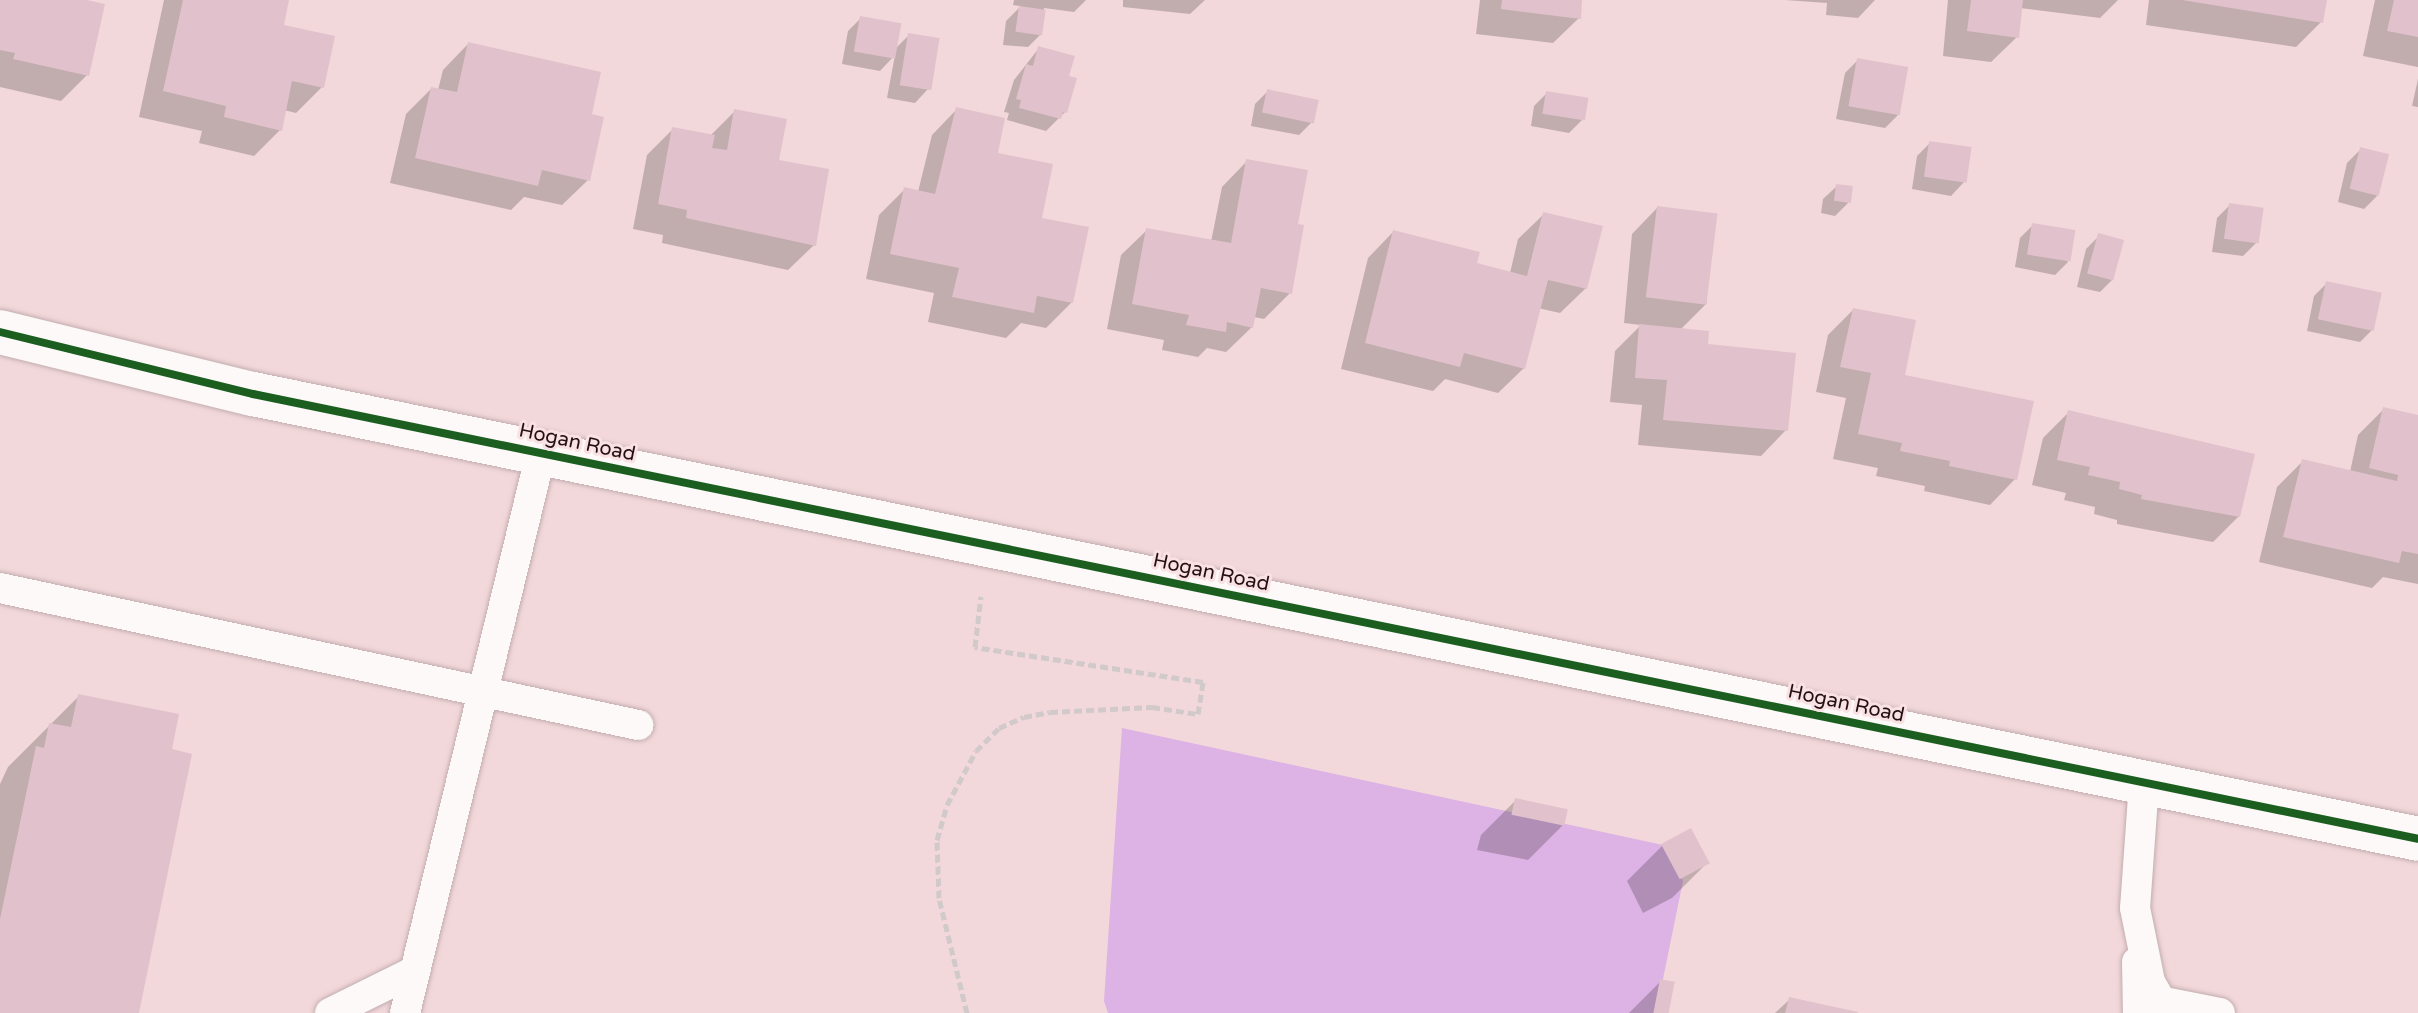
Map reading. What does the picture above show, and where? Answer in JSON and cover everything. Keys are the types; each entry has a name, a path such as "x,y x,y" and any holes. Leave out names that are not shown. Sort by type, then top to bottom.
{"street":[{"name":"Hogan Road","path":"0,332 253,394 2418,839"}],"lane":[{"path":"405,1013 541,453"},
{"path":"0,588 482,694 638,725"},
{"path":"2144,783 2135,908 2155,1009 2220,1013"},
{"path":"330,1013 415,971"}],"path":[{"path":"967,1013 939,898 937,840 947,805 976,751 999,728 1024,717 1050,712 1152,707 1198,714 1203,682 975,647 981,591"}],"shaded area":[{"path":"1122,728 1663,845 1683,881 1656,1013 1108,1013 1104,1001"}],"building":[{"path":"0,0 87,0 105,4 89,76 13,59 15,53 0,50"},
{"path":"183,0 289,0 284,25 335,36 324,88 292,81 282,131 224,117 226,106 163,91"},
{"path":"1502,0 1582,0 1581,19 1501,9"},
{"path":"1971,0 2023,0 2019,38 1967,31"},
{"path":"2182,0 2327,0 2323,23"},
{"path":"2394,0 2418,0 2418,37 2387,31"},
{"path":"1019,6 1046,10 1042,36 1015,32"},
{"path":"860,16 901,23 895,59 854,51"},
{"path":"908,33 940,38 931,90 900,85"},
{"path":"468,42 601,72 592,114 604,117 590,181 542,170 538,186 415,158 431,87 457,92"},
{"path":"1038,46 1075,56 1069,76 1077,78 1067,113 1063,112 1061,119 1019,108 1021,100 1016,99 1026,64 1033,66"},
{"path":"1857,58 1908,67 1900,115 1848,106"},
{"path":"1267,89 1319,100 1314,123 1262,112"},
{"path":"1546,91 1588,98 1585,120 1542,114"},
{"path":"956,107 1005,118 998,153 1053,164 1042,218 1089,227 1073,303 1037,296 1034,313 952,297 959,268 890,254 904,187 935,194"},
{"path":"734,109 787,119 779,160 829,169 816,246 686,218 687,210 658,204 672,127 715,135 712,148 727,150"},
{"path":"1929,141 1972,147 1967,183 1924,177"},
{"path":"2360,147 2389,154 2379,196 2350,189"},
{"path":"1246,159 1308,170 1298,224 1304,225 1292,294 1261,288 1253,328 1227,322 1226,332 1186,325 1189,315 1132,304 1146,228 1231,243"},
{"path":"1836,184 1853,186 1851,203 1834,201"},
{"path":"2229,203 2264,208 2259,244 2224,239"},
{"path":"1657,206 1718,213 1706,305 1646,297"},
{"path":"1543,212 1603,226 1587,289 1548,280 1525,369 1464,353 1460,367 1365,343 1393,230 1480,252 1477,263 1527,276"},
{"path":"2032,223 2075,230 2070,261 2027,255"},
{"path":"2098,233 2124,240 2113,281 2087,274"},
{"path":"2326,281 2382,293 2374,331 2318,319"},
{"path":"1853,308 1916,320 1905,375 2034,401 2017,480 1949,466 1950,461 1900,451 1902,443 1858,434 1871,373 1840,367"},
{"path":"1639,324 1709,331 1708,344 1796,353 1788,431 1663,420 1667,380 1635,378"},
{"path":"2383,407 2418,415 2418,554 2402,551 2399,563 2283,537 2302,459 2397,481 2398,475 2369,468"},
{"path":"2068,410 2255,454 2240,517 2141,499 2142,495 2119,489 2120,482 2088,475 2090,467 2057,460"},
{"path":"78,694 179,714 172,749 192,754 139,1013 0,1013 0,919 36,746 44,748 49,723 71,727"},
{"path":"1515,798 1568,809 1564,826 1511,815"},
{"path":"1691,828 1710,863 1680,879 1661,844"},
{"path":"1660,979 1675,982 1669,1013 1653,1013"},
{"path":"1789,997 1858,1012 1858,1013 1785,1013"}],"cycle path":[{"path":"0,332 253,394 2418,839"}]}
